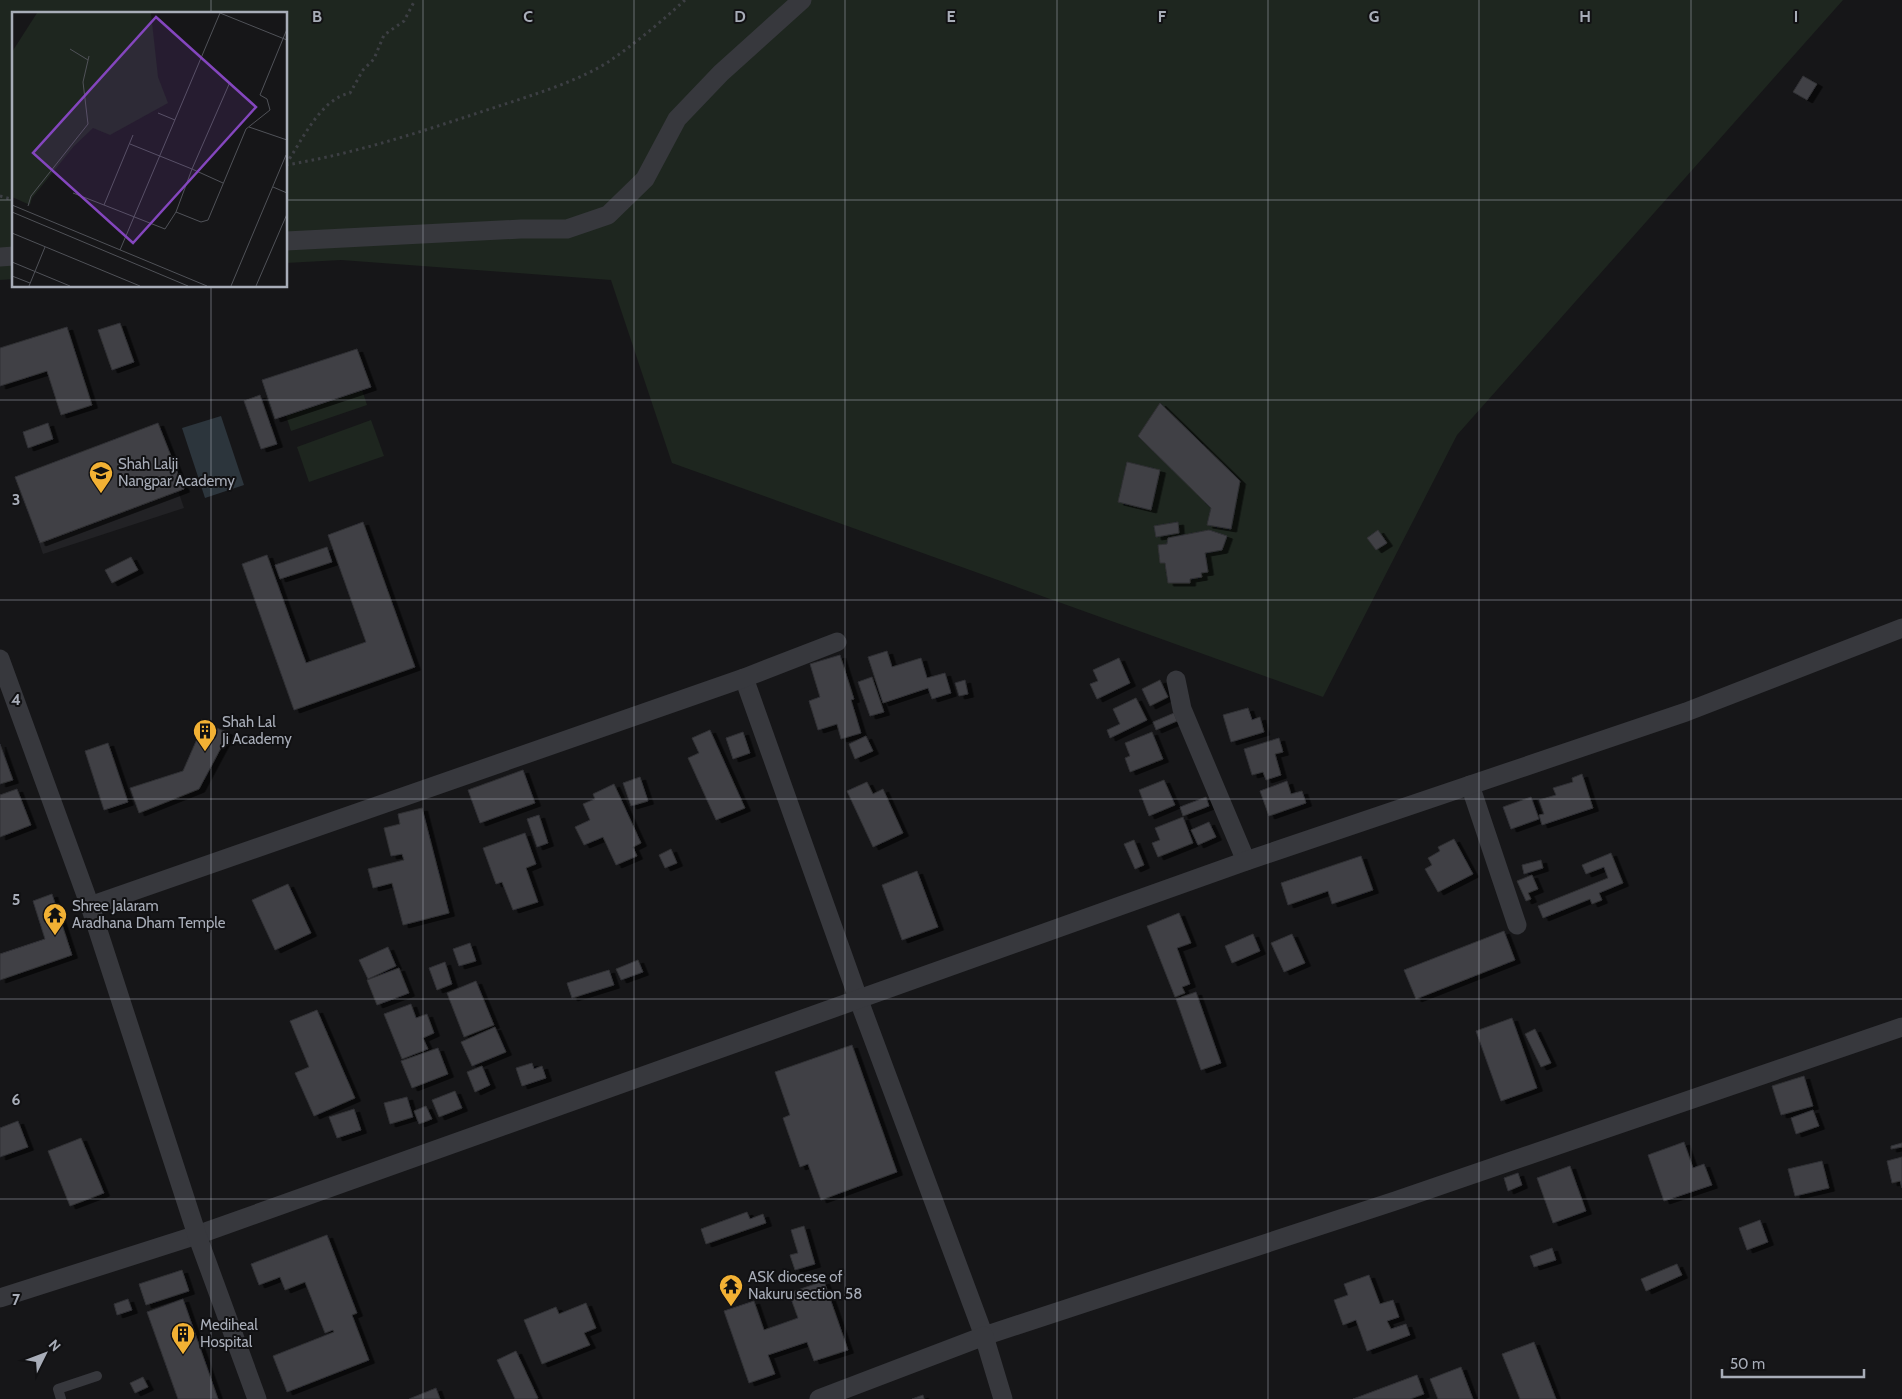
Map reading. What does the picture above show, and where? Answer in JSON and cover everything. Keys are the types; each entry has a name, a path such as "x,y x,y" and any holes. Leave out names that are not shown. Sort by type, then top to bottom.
{"street":[{"path":"288,241 521,229 568,229 608,216 645,179 677,119 721,73 802,0"},
{"path":"0,1298 197,1235 1246,861 1686,712 1902,628"},
{"path":"90,906 744,678 837,642"},
{"path":"0,659 90,906 197,1235 257,1399"},
{"path":"744,678 858,998 984,1336 1003,1399"},
{"path":"1176,680 1182,709 1246,861"},
{"path":"1470,785 1517,925"},
{"path":"818,1399 984,1336 1395,1202 1902,1027"}],"lane":[{"path":"61,1399 58,1389 97,1376"}],"path":[{"path":"288,162 322,111 339,95 350,93 363,70 374,59 384,35 404,21 415,0"},
{"path":"288,165 358,149 434,128 548,90 610,61 660,23 685,0"}],"shaded area":[{"path":"0,0 1843,0 1457,435 1323,697 672,463 611,280 341,260 288,263 288,12 12,12 12,279 0,280"},
{"path":"355,368 367,405 291,431 279,394"},
{"path":"221,416 244,485 205,498 182,428"},
{"path":"371,420 384,456 309,482 297,447"},
{"name":"Shah Lalji Nangpar Academy","path":"158,433 184,508 43,554 18,479"}],"building":[{"path":"1803,76 1817,84 1807,100 1793,92"},
{"path":"120,323 134,362 112,370 98,330"},
{"path":"67,327 92,405 61,415 47,371 0,386 0,348"},
{"path":"357,349 371,387 275,419 262,380"},
{"path":"260,395 277,444 261,449 244,401"},
{"path":"1160,403 1240,481 1231,529 1207,525 1211,508 1138,436"},
{"path":"48,423 53,439 28,448 23,432"},
{"name":"Shah Lalji Nangpar Academy","path":"158,423 184,489 40,543 15,477"},
{"path":"1127,462 1160,470 1151,510 1118,502"},
{"path":"363,522 415,667 294,710 242,564 267,555 306,663 366,642 328,535"},
{"path":"1178,522 1179,533 1156,537 1154,526"},
{"path":"1209,530 1227,536 1222,550 1205,553 1208,572 1201,573 1202,577 1190,579 1190,583 1168,583 1165,563 1160,563 1158,545 1167,544 1168,538"},
{"path":"1378,530 1387,543 1376,550 1367,538"},
{"path":"327,547 332,562 280,579 275,565"},
{"path":"131,557 138,570 112,583 105,570"},
{"path":"887,651 892,667 921,658 927,678 945,673 951,693 932,699 928,688 883,703 868,657"},
{"path":"840,655 854,699 851,700 861,733 841,739 837,724 818,730 809,701 820,697 810,664"},
{"path":"1119,658 1130,683 1097,699 1090,684 1098,681 1093,670"},
{"path":"872,677 884,712 870,716 858,682"},
{"path":"965,680 968,694 959,696 955,683"},
{"path":"1160,680 1168,697 1150,706 1142,689"},
{"path":"1136,698 1147,720 1110,738 1107,730 1120,724 1113,709"},
{"path":"1248,708 1252,720 1260,717 1264,732 1231,742 1223,715"},
{"path":"1174,713 1177,721 1156,730 1153,722"},
{"name":"Shah Lal Ji Academy","path":"204,723 229,733 199,789 139,813 130,788 183,771"},
{"path":"710,730 745,808 716,820 688,758 699,753 692,738"},
{"path":"743,732 750,753 733,759 726,738"},
{"path":"1152,732 1163,759 1130,772 1125,758 1130,756 1125,743"},
{"path":"866,736 873,751 855,759 849,744"},
{"path":"1279,738 1283,752 1275,754 1281,775 1266,780 1263,772 1252,775 1244,749"},
{"path":"108,743 128,802 104,810 85,751"},
{"path":"0,744 13,780 0,784"},
{"path":"523,770 535,803 480,823 468,790"},
{"path":"1582,774 1593,808 1542,825 1539,815 1544,814 1539,800 1556,795 1553,788 1573,782 1572,778"},
{"path":"640,777 648,801 631,806 623,783"},
{"path":"1164,780 1175,805 1149,816 1139,790"},
{"path":"1287,781 1291,794 1302,791 1306,803 1269,816 1260,791"},
{"path":"867,782 873,794 883,789 903,833 873,847 847,791"},
{"path":"614,784 641,843 633,847 637,856 616,865 603,837 584,845 575,827 590,820 583,804 595,799 593,794"},
{"path":"17,789 31,825 0,837 0,795"},
{"path":"1206,797 1209,806 1183,816 1180,807"},
{"path":"1531,797 1539,819 1511,829 1503,807"},
{"path":"422,808 449,913 403,925 392,883 373,888 368,869 404,860 402,854 391,856 384,828 400,824 398,814"},
{"path":"539,815 548,843 537,847 527,819"},
{"path":"1183,817 1193,843 1158,857 1152,843 1160,840 1155,828"},
{"path":"1209,822 1216,837 1198,845 1191,830"},
{"path":"525,833 536,864 526,868 538,902 513,910 502,882 496,884 483,848"},
{"path":"1454,839 1473,874 1438,892 1425,869 1432,865 1428,858 1440,851 1438,847"},
{"path":"1134,840 1144,865 1135,869 1124,844"},
{"path":"671,849 677,863 665,868 659,855"},
{"path":"1611,853 1623,883 1599,893 1602,900 1592,904 1590,899 1543,918 1538,906 1608,878 1604,867 1586,874 1582,865"},
{"path":"1361,856 1373,890 1332,904 1328,891 1288,905 1281,883"},
{"path":"1541,860 1543,868 1524,874 1522,865"},
{"path":"917,871 938,927 902,940 882,885"},
{"path":"1532,875 1538,889 1528,893 1531,899 1526,901 1517,881"},
{"path":"288,884 311,933 275,950 252,900"},
{"name":"Shree Jalaram Aradhana Dham Temple","path":"52,894 72,955 0,980 0,954 45,939 33,901"},
{"path":"1179,913 1191,943 1177,948 1190,984 1182,987 1185,993 1175,997 1147,926"},
{"path":"1504,931 1515,960 1416,999 1404,970"},
{"path":"1253,934 1260,951 1232,963 1225,946"},
{"path":"1292,934 1305,963 1284,972 1271,943"},
{"path":"470,943 476,961 459,966 453,949"},
{"path":"388,947 396,966 368,979 359,960"},
{"path":"638,960 643,972 621,980 616,969"},
{"path":"445,962 452,984 437,990 429,968"},
{"path":"399,968 409,993 377,1005 367,980"},
{"path":"609,970 614,985 572,998 567,983"},
{"path":"476,981 494,1025 464,1037 447,993"},
{"path":"1196,992 1221,1063 1201,1070 1176,999"},
{"path":"411,1004 416,1018 427,1014 434,1033 423,1038 428,1049 402,1059 384,1014"},
{"path":"317,1010 355,1098 314,1116 295,1073 309,1067 290,1021"},
{"path":"1512,1018 1537,1088 1501,1101 1476,1031"},
{"path":"495,1027 506,1052 472,1066 461,1042"},
{"path":"1535,1029 1551,1063 1541,1067 1525,1034"},
{"path":"852,1045 897,1172 821,1200 808,1164 800,1167 783,1118 790,1115 775,1072"},
{"path":"438,1048 448,1074 412,1088 401,1061"},
{"path":"532,1063 534,1069 542,1066 546,1078 522,1086 516,1068"},
{"path":"482,1066 490,1085 475,1092 467,1072"},
{"path":"1804,1076 1813,1106 1781,1115 1772,1086"},
{"path":"455,1091 462,1108 439,1117 432,1100"},
{"path":"407,1097 413,1117 390,1124 384,1103"},
{"path":"426,1106 432,1119 419,1124 414,1111"},
{"path":"354,1109 361,1130 337,1138 329,1117"},
{"path":"1813,1110 1819,1126 1796,1134 1791,1118"},
{"path":"18,1121 28,1147 0,1157 0,1128"},
{"path":"81,1138 104,1193 70,1206 48,1151"},
{"path":"1684,1142 1693,1168 1704,1164 1712,1185 1664,1201 1648,1155"},
{"path":"1902,1143 1902,1147 1891,1149 1891,1146"},
{"path":"1902,1157 1902,1188 1900,1181 1892,1183 1887,1161"},
{"path":"1822,1161 1829,1188 1795,1196 1788,1169"},
{"path":"1570,1166 1586,1211 1553,1223 1537,1178"},
{"path":"1518,1173 1522,1185 1508,1191 1504,1178"},
{"path":"747,1212 750,1219 763,1214 766,1223 706,1244 701,1229"},
{"path":"1760,1220 1768,1242 1747,1250 1739,1228"},
{"path":"804,1226 815,1264 795,1270 790,1255 798,1253 791,1230"},
{"path":"327,1235 357,1313 352,1315 369,1360 287,1392 273,1356 334,1332 333,1330 325,1333 305,1282 285,1290 280,1277 259,1285 251,1264"},
{"path":"1552,1248 1556,1260 1534,1267 1530,1256"},
{"path":"1677,1264 1682,1275 1646,1291 1641,1279"},
{"path":"182,1270 189,1291 146,1305 139,1284"},
{"path":"1369,1275 1380,1304 1393,1300 1399,1317 1387,1321 1391,1329 1406,1324 1410,1335 1367,1351 1356,1320 1343,1325 1334,1300 1348,1295 1344,1284"},
{"path":"824,1281 848,1350 814,1361 807,1342 768,1355 775,1374 749,1383 724,1311 754,1301 764,1330 798,1318 789,1293"},
{"path":"128,1299 132,1310 117,1315 114,1304"},
{"name":"Mediheal Hospital","path":"183,1299 218,1399 178,1399 147,1312"},
{"path":"586,1303 596,1328 584,1333 590,1345 542,1364 524,1320 556,1307 559,1314"},
{"path":"1534,1342 1556,1399 1520,1399 1502,1354"},
{"path":"516,1351 538,1398 515,1399 497,1360"},
{"path":"1461,1367 1473,1399 1438,1399 1430,1379"},
{"path":"1417,1375 1424,1394 1410,1399 1353,1399"},
{"path":"143,1377 148,1387 135,1393 130,1383"},
{"path":"436,1388 440,1399 409,1399"},
{"path":"923,1395 924,1399 912,1399"}],"place":[{"name":"Shah Lalji Nangpar Academy","path":"101,494"},
{"name":"Shah Lal Ji Academy","path":"205,752"},
{"name":"Shree Jalaram Aradhana Dham Temple","path":"55,936"},
{"name":"ASK diocese of Nakuru section 58","path":"731,1307"},
{"name":"Mediheal Hospital","path":"183,1355"}]}
